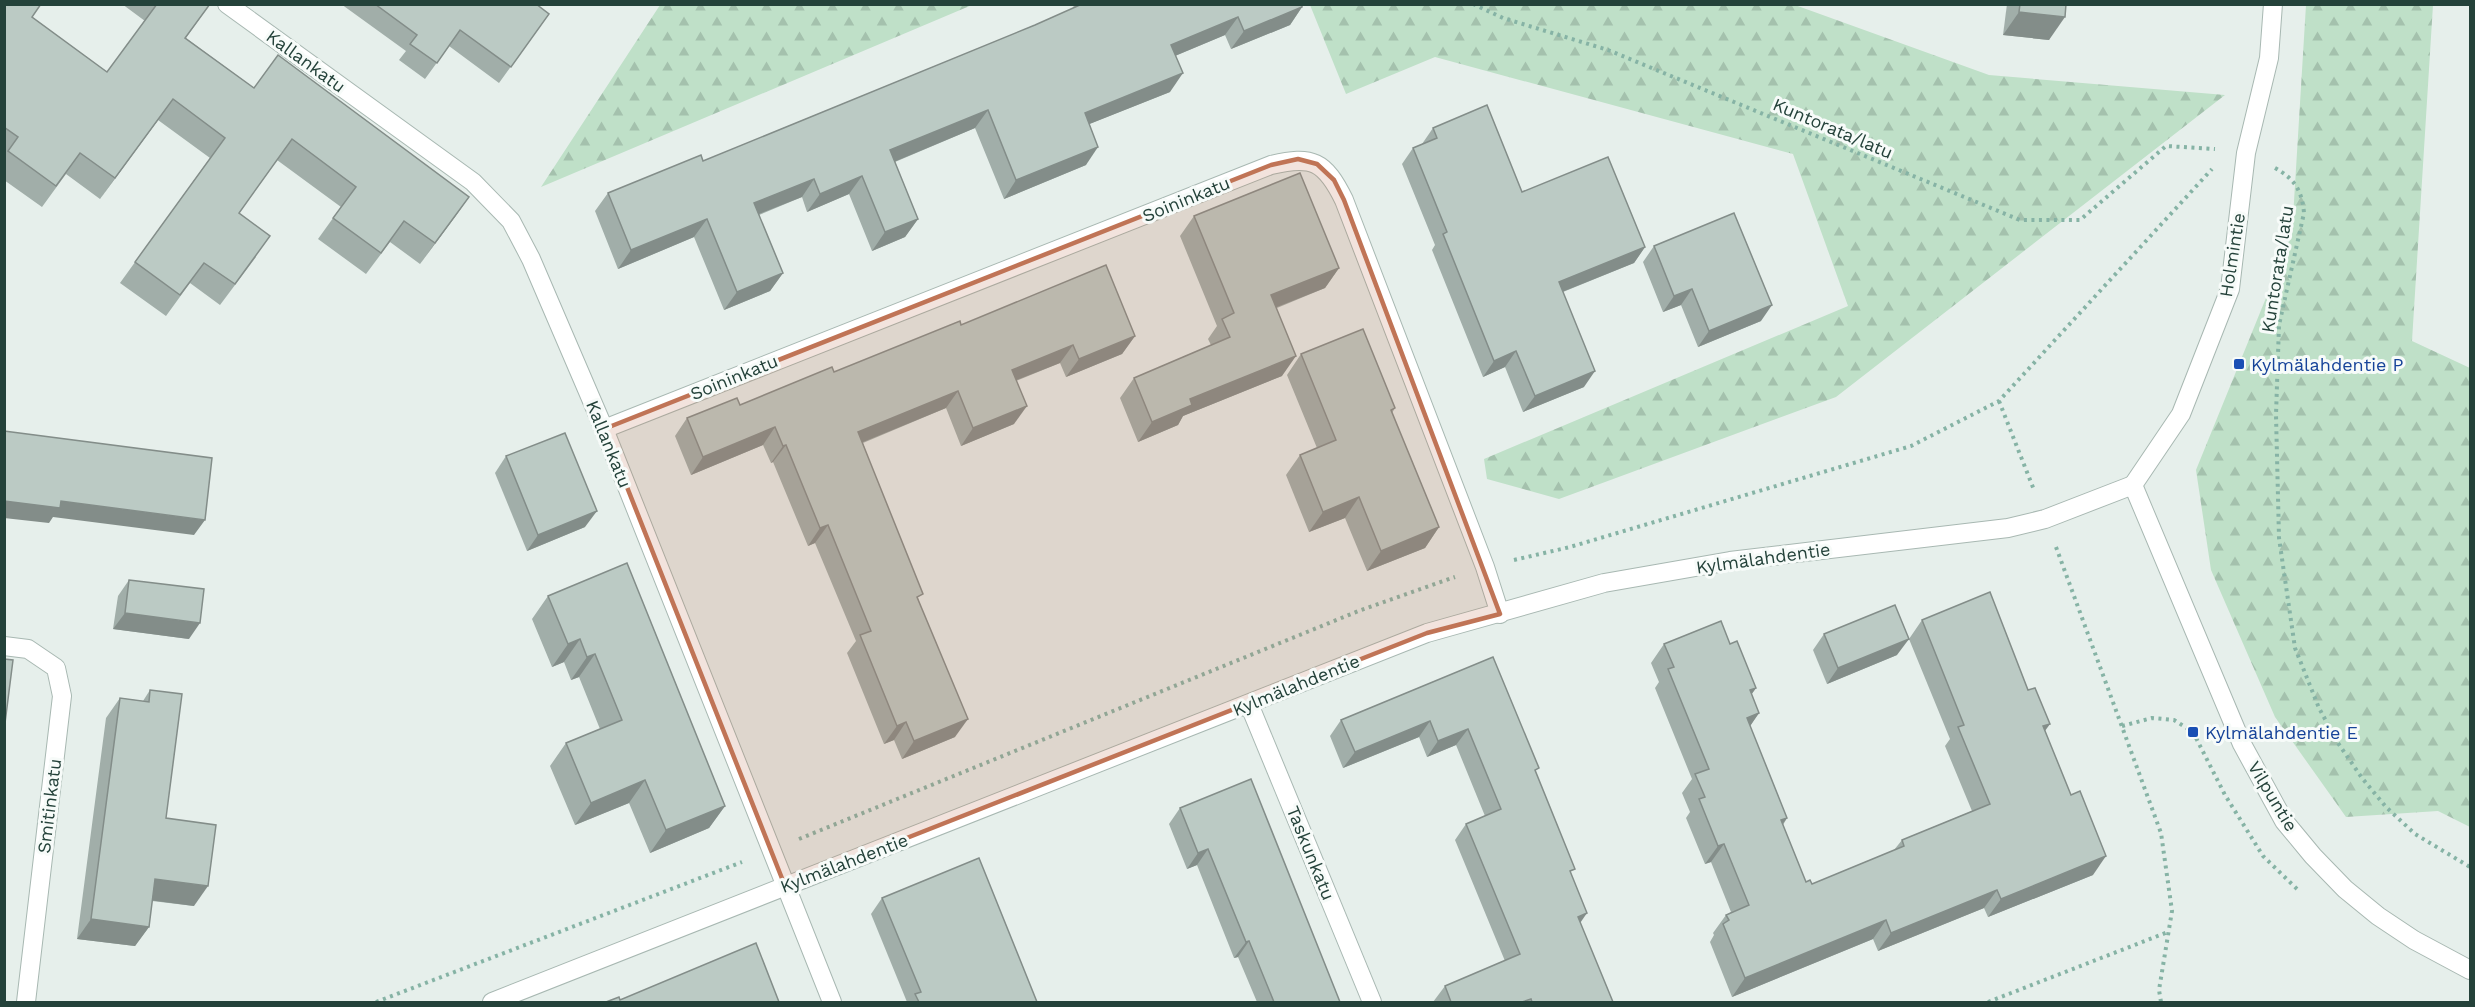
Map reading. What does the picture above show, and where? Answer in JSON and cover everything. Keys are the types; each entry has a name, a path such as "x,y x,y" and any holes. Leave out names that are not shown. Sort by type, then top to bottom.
{"street":[{"name":"Kallankatu","path":"227,4 473,182 511,221 531,259 604,429 832,1002"},
{"name":"Holmintie","path":"2133,485 2181,414 2230,289 2237,152 2269,58 2273,4"},
{"name":"Soininkatu","path":"604,429 1271,165 1298,159 1317,164 1334,180 1344,200 1485,567 1500,614"},
{"name":"Kylmälahdentie","path":"492,1002 1426,633 1604,583 1730,561 2008,528 2045,519 2133,485"},
{"name":"Vilpuntie","path":"2133,485 2242,744 2284,821 2345,889 2378,916 2414,940 2470,970"},
{"name":"Smitinkatu","path":"4,646 28,649 56,668 62,696 26,1002"},
{"name":"Taskunkatu","path":"1249,704 1372,1002"}],"path":[{"name":"Kuntorata/latu","path":"1473,4 1503,18 1608,50 2020,220 2080,220 2166,146 2237,152 2290,177 2302,195 2304,213 2279,325 2276,415 2279,538 2295,648 2319,708 2338,743 2362,778 2386,807 2415,834 2470,867"},
{"path":"376,1002 773,850 1361,610 1485,567 1581,543 1901,449 1999,401 2171,217 2237,152"},
{"path":"1999,401 2162,832 2172,911 2159,990 2161,1002"},
{"path":"1988,1002 2169,931"}],"highlighted area":[{"path":"1298,159 1317,164 1334,180 1344,200 1500,614 1427,633 785,886 604,429 1271,165"}],"green space":[{"path":"660,4 972,5 541,187"},
{"path":"1310,5 1795,5 1989,75 2225,95 1836,397 1559,499 1487,479 1484,459 1848,306 1793,154 1435,57 1346,94"},
{"path":"2306,5 2433,5 2412,341 2470,368 2470,827 2438,811 2346,817 2275,717 2211,570 2196,470 2292,234"}],"building":[{"path":"4,4 41,4 32,17 107,72 157,4 210,4 185,38 254,88 278,55 469,197 435,243 404,221 381,253 333,218 356,187 292,139 239,213 270,236 235,284 204,263 180,295 135,262 225,138 173,99 115,178 80,153 56,186 8,151 18,137 4,127"},
{"path":"375,4 536,4 549,14 511,67 460,30 437,63 410,44 417,35"},
{"path":"1082,4 1302,4 1302,7 1244,31 1238,17 1171,45 1183,73 1085,113 1098,147 1016,180 988,110 890,150 918,219 885,232 862,176 820,194 814,179 754,203 783,273 737,292 707,219 631,250 608,193 701,155 703,161"},
{"path":"2020,4 2066,4 2065,17 2019,12"},
{"path":"1487,105 1522,192 1608,157 1645,247 1559,282 1595,371 1535,396 1516,351 1494,361 1443,234 1447,232 1413,148 1437,138 1433,128"},
{"path":"1300,173 1339,268 1271,295 1296,356 1190,399 1192,405 1152,422 1134,378 1230,337 1222,319 1234,313 1194,216"},
{"path":"1734,213 1772,305 1709,331 1692,289 1674,296 1654,246"},
{"path":"1106,265 1135,336 1079,359 1073,345 1012,370 1027,406 973,428 958,391 858,432 923,594 917,597 968,719 914,741 906,722 897,726 860,635 871,631 828,525 820,528 786,445 783,446 775,427 703,457 687,418 737,398 740,405 832,367 834,372 960,321 961,325"},
{"path":"1363,329 1395,408 1391,410 1439,527 1381,551 1359,497 1323,512 1300,455 1336,440 1301,354"},
{"path":"4,431 212,458 205,520 61,501 60,508 4,501"},
{"path":"565,433 597,511 538,535 506,456"},
{"path":"627,563 725,806 666,830 645,780 591,803 566,743 622,720 595,654 587,657 580,639 568,644 548,596"},
{"path":"129,580 204,589 200,623 125,613"},
{"path":"1990,592 2028,690 2035,688 2050,724 2043,726 2071,795 2080,791 2106,856 2001,899 1997,890 1891,933 1886,920 1745,978 1723,924 1729,920 1726,915 1749,905 1724,844 1718,846 1699,799 1705,797 1695,774 1709,769 1668,669 1674,667 1664,644 1721,621 1730,644 1737,641 1756,688 1750,690 1759,713 1747,718 1787,818 1781,820 1806,882 1810,880 1812,884 1904,846 1902,840 1990,804 1958,727 1964,725 1922,620"},
{"path":"1895,605 1909,639 1838,668 1824,634"},
{"path":"1493,657 1539,768 1535,770 1575,869 1570,871 1587,913 1578,917 1613,1002 1532,1002 1531,999 1522,1002 1451,1002 1445,986 1520,954 1466,824 1501,809 1468,729 1438,741 1430,721 1355,752 1341,720"},
{"path":"4,659 13,660 4,731"},
{"path":"150,690 182,694 166,818 216,825 208,886 155,879 149,927 91,919 120,698 149,702"},
{"path":"1251,779 1340,1002 1274,1002 1249,941 1246,942 1208,849 1198,853 1180,808"},
{"path":"979,858 1037,1002 919,1002 915,994 921,992 882,898"},
{"path":"756,943 779,1002 606,1002 619,997 620,1000"}],"place":[{"name":"Kylmälahdentie P","path":"2239,364"},
{"name":"Kylmälahdentie E","path":"2193,732"}]}
